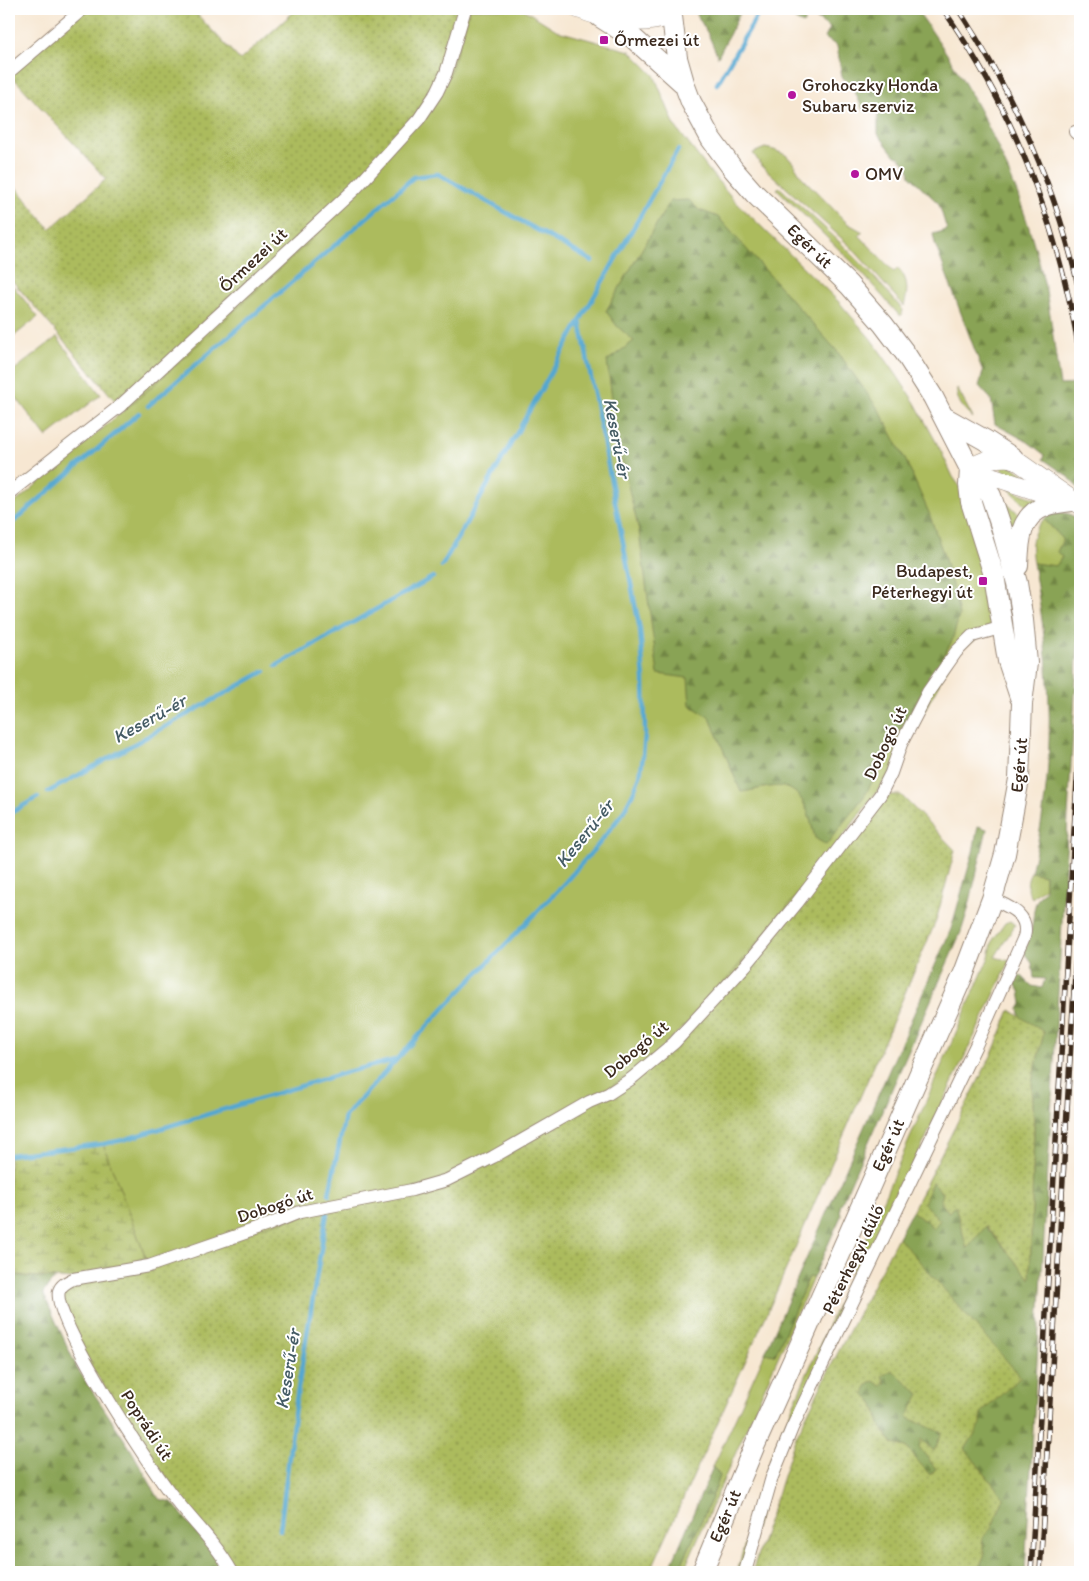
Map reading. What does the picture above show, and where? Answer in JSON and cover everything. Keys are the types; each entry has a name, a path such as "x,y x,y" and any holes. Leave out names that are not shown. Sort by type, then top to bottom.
{"main road":[{"path":"600,17 620,9"},
{"name":"Egér út","path":"672,11 678,58 685,86 699,119 711,139 733,170 754,193 849,285 883,324 905,353 944,416 970,469 992,496 1017,583 1027,663 1022,704 1019,779 1005,854 992,899 956,990 754,1447 702,1572"},
{"path":"600,17 633,38 685,86"},
{"path":"944,416 1013,458"},
{"name":"Egér út","path":"970,469 971,502 994,575 1008,661 1022,704"},
{"path":"1017,583 1020,534 1026,522 1038,510 1046,506 1077,503"}],"street":[{"path":"9,72 83,9"},
{"name":"Őrmezei út","path":"9,493 120,406 356,188 419,118 437,92 446,73 465,9"},
{"path":"578,9 600,17 645,22 657,22 672,11"},
{"path":"970,469 986,459 1013,458 1077,503"},
{"path":"970,469 1077,503"},
{"name":"Dobogó út","path":"62,1285 73,1280 149,1266 300,1212 412,1190 446,1180 493,1157 589,1102 608,1094 631,1079 674,1043 746,965 797,903 880,795 891,773 901,744 928,692 956,652 972,636 1003,627"},
{"name":"Péterhegyi dűlő","path":"745,1572 772,1477 792,1428 976,1045 1024,936 1025,928 1022,917 992,899"},
{"name":"Poprádi út","path":"62,1285 58,1299 62,1312 78,1346 126,1428 170,1493 232,1572"}],"green space":[{"path":"83,9 192,9 240,60 297,9 470,9 450,74 358,191 315,236 124,411 9,277 9,179 50,229 106,179 9,73"},
{"path":"470,9 523,9 558,31 630,51 654,75 675,126 711,173 735,201 838,301 871,339 915,403 953,477 971,502 994,575 992,629 956,652 891,773 746,965 631,1079 447,1180 149,1266 103,1145 9,1155 9,508 155,384 315,236 358,191"},
{"path":"698,9 742,9 718,57 697,15"},
{"path":"787,9 916,9 959,74 979,108 996,143 1012,179 1025,216 1037,253 1046,291 1060,385 1079,384 1080,489 1069,477 1043,459 1045,455 1028,442 995,424 991,399 979,386 983,372 935,244 933,234 947,230 939,204 910,176 908,166 899,157 895,156 878,134 878,108 863,110 853,87 842,77 837,46 825,38 830,28 810,14 803,24 795,20"},
{"path":"765,148 786,155 801,176 847,223 863,232 859,235 894,272 898,268 902,272 907,286 904,306 851,247 761,165 753,153"},
{"path":"779,187 859,261 903,310 902,315 899,315 853,263 777,189"},
{"path":"689,200 699,210 718,217 837,351 881,413 906,461 929,513 944,556 956,600 959,616 952,641 865,795 826,845 815,838 806,808 791,790 775,786 741,792 710,718 690,705 688,678 658,674 639,531 618,444 607,361 634,341 617,326 606,311 670,201"},
{"path":"9,281 38,317 9,340"},
{"path":"57,337 101,395 46,437 9,388 9,374"},
{"path":"957,388 973,418 959,401"},
{"path":"1000,463 1012,466 1041,487 1004,474"},
{"path":"1009,489 1039,500 1029,509"},
{"path":"1002,500 1022,516 1014,534"},
{"path":"986,504 1011,597 1021,673 982,505"},
{"path":"1060,512 1080,520 1080,606 1025,1572 977,1572 985,1554 982,1538 991,1529 1004,1498 965,1449 980,1424 981,1413 898,1237 912,1211 923,1220 926,1217 940,1220 923,1204 932,1181 943,1195 948,1212 955,1204 967,1248 985,1226 1030,1278 1034,1128 1032,1082 1044,1032 1020,1017 1019,1009 1022,1004 1020,991 1013,981 1015,975 1022,976 1032,986 1042,988 1045,979 1034,978 1032,963 1024,953 1036,903 1045,890 1045,875 1031,872 1040,833 1049,756 1048,679 1033,563 1056,566 1062,557 1057,552 1063,539 1044,519"},
{"path":"1044,519 1063,539 1062,557 1056,567 1033,563 1032,540 1036,529"},
{"path":"880,795 901,795 955,850 936,921 765,1318 650,1572 237,1572 153,1460 78,1347 59,1291 62,1285 149,1266 268,1225 447,1180 589,1102 674,1043"},
{"path":"978,826 987,829 961,932 840,1207 841,1216 813,1278 809,1277 775,1355 765,1353 951,929 973,852"},
{"path":"1031,872 1045,875 1045,887 1032,898 1027,885"},
{"path":"1010,921 1015,925 995,957 1010,961 784,1437 741,1572 737,1572 772,1454 989,957 993,940 1005,923"},
{"path":"1010,1010 1044,1032 1032,1082 1034,1128 1030,1279 986,1226 967,1249 955,1205 949,1212 940,1203 943,1194 932,1182 924,1204 940,1220 933,1229 926,1218 923,1220 912,1211 993,1052"},
{"path":"103,1144 149,1266 73,1279 9,1275 9,1155"},
{"path":"898,1237 1021,1377 981,1413 981,1424 965,1449 1004,1498 991,1529 982,1538 985,1554 977,1572 752,1572 795,1439","holes":["892,1370 920,1394 907,1417 942,1433 934,1451 921,1439 919,1447 936,1469 930,1475 906,1447 893,1444 881,1427 874,1405 865,1394 866,1386 874,1381 881,1386 885,1383 882,1376"]},
{"path":"9,1275 55,1278 43,1293 77,1368 130,1448 159,1499 172,1502 228,1572 9,1572"},
{"path":"809,1277 813,1278 683,1572 678,1572 720,1476 713,1467 765,1353 775,1355"},
{"path":"892,1369 920,1394 942,1433 934,1451 922,1440 919,1446 936,1469 929,1475 906,1447 893,1444 881,1427 874,1405 865,1394 866,1386"},
{"path":"713,1467 720,1476 710,1502 678,1572 668,1572"}],"waterway":[{"name":"Keserű-ér","path":"717,84 761,9"},
{"name":"Keserű-ér","path":"329,1194 345,1116 444,1008 560,888 598,845 622,814 640,776 645,734 644,679 640,630 580,321 678,150"},
{"path":"148,406 414,177 438,174 592,261"},
{"name":"Keserű-ér","path":"442,566 580,321"},
{"path":"12,523 139,413"},
{"name":"Keserű-ér","path":"276,666 433,577"},
{"name":"Keserű-ér","path":"48,792 265,671"},
{"name":"Keserű-ér","path":"9,814 38,797"},
{"path":"9,1155 123,1140 347,1072 395,1060"},
{"name":"Keserű-ér","path":"280,1530 295,1407 327,1213"}],"railway":[{"path":"943,9 969,49 992,90 1013,132 1031,175 1047,219 1060,264 1080,356"},
{"path":"958,9 998,76 1032,146 1060,219 1080,294"},
{"path":"1031,1572 1080,728"},
{"path":"1040,1572 1080,888"}],"place":[{"name":"Őrmezei út","path":"604,40"},
{"name":"Grohoczky Honda Subaru szerviz","path":"792,95"},
{"name":"OMV","path":"855,174"},
{"name":"Budapest, Péterhegyi út","path":"983,581"}]}
